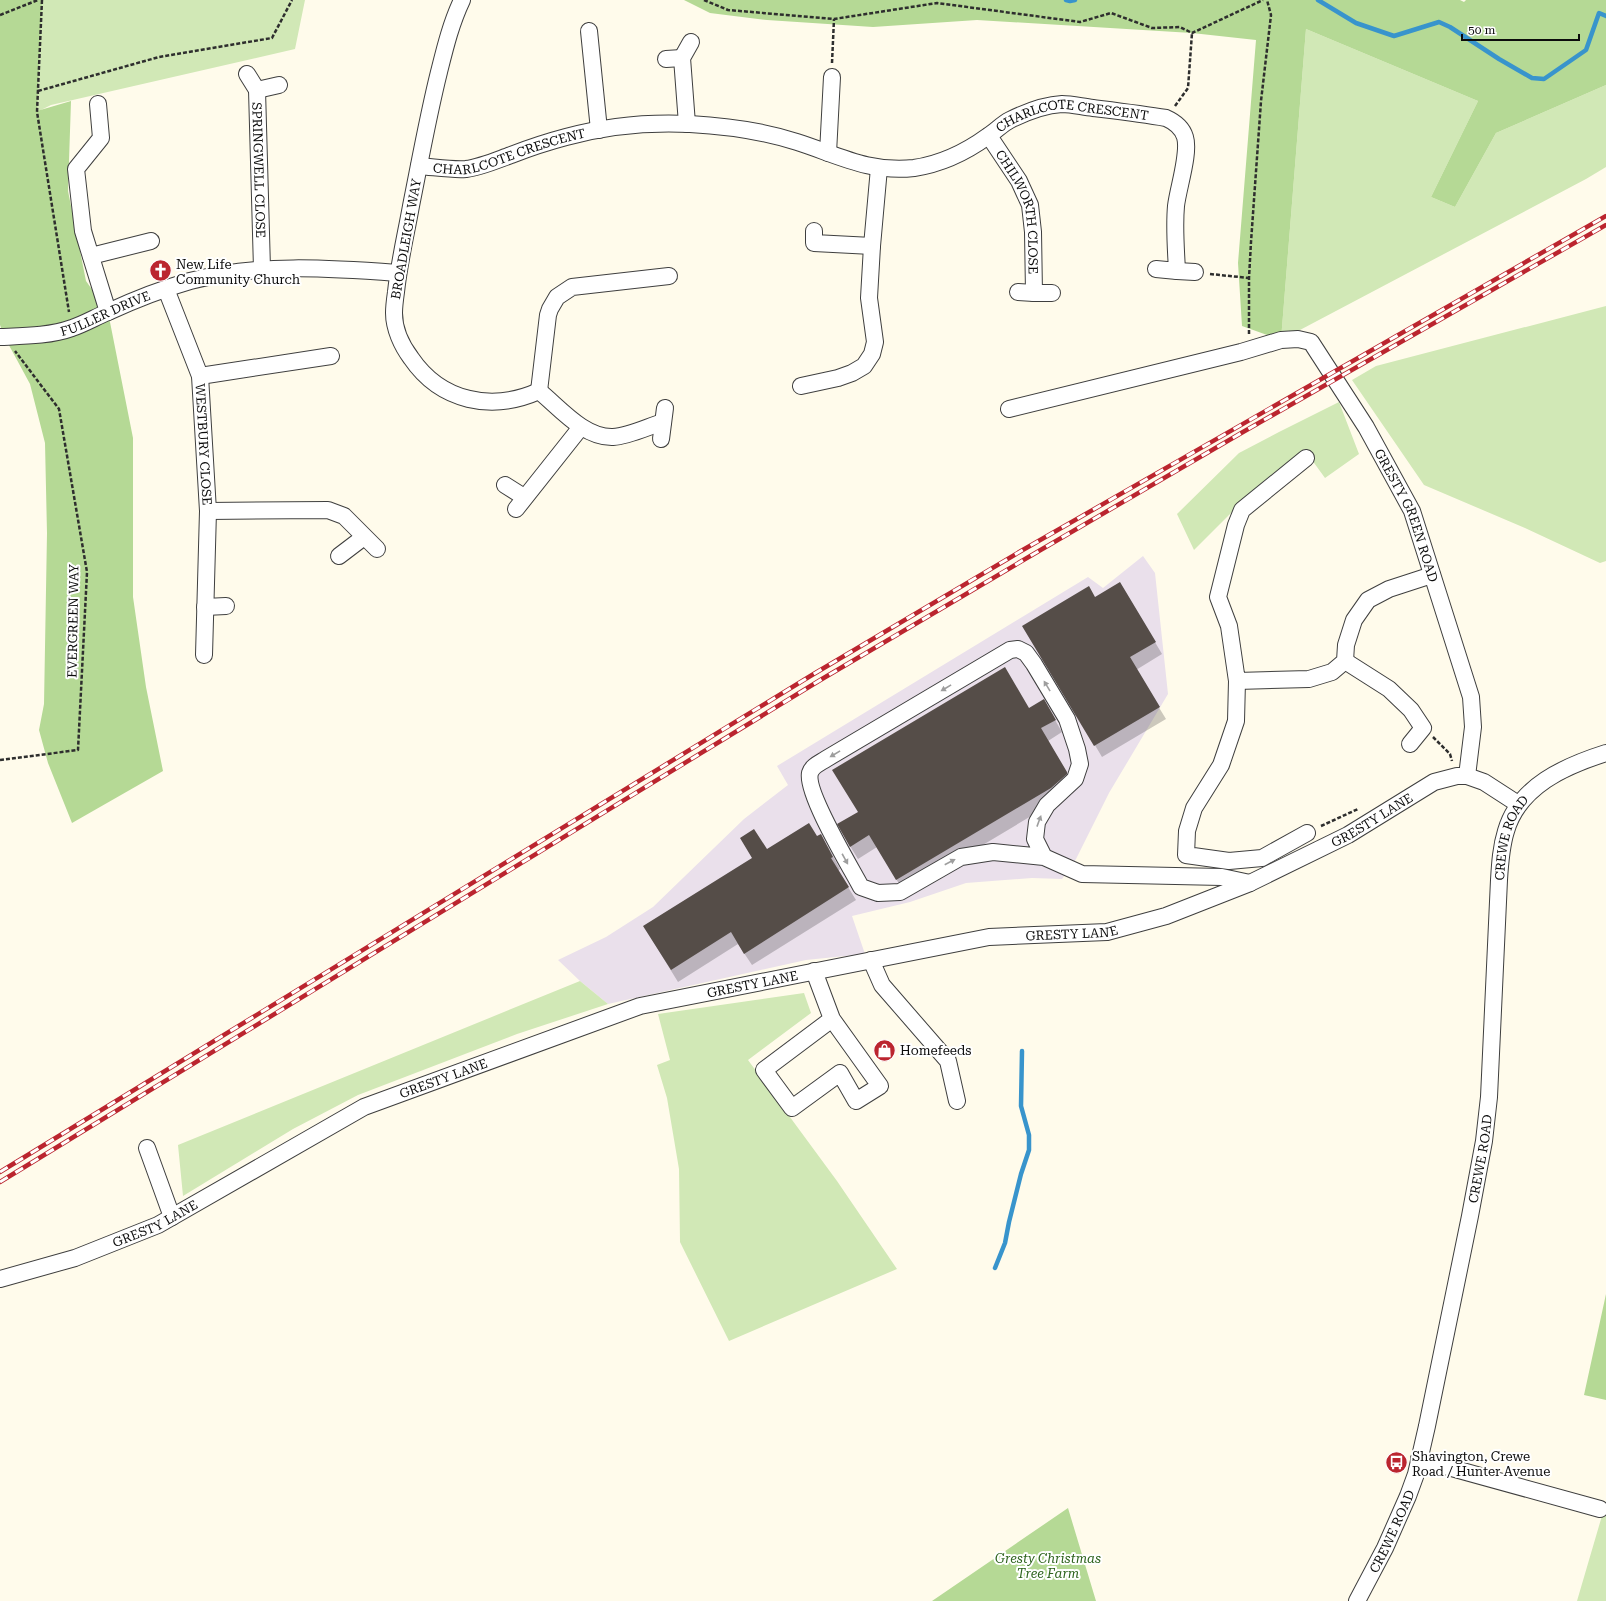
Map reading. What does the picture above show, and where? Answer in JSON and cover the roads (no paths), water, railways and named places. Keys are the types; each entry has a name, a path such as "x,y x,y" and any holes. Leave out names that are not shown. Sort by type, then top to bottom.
{"street":[{"name":"BROADLEIGH WAY","path":"462,0 456,13 446,45 419,166 398,273 394,314 396,327 407,353 424,375 449,392 463,398 494,402 510,401 539,391"},
{"name":"CHARLCOTE CRESCENT","path":"589,31 599,130"},
{"path":"687,124 674,59 691,42"},
{"name":"SPRINGWELL CLOSE","path":"247,74 257,90 262,269"},
{"path":"828,153 832,77"},
{"path":"257,90 279,85"},
{"path":"98,104 101,138 76,169 83,231 108,312"},
{"name":"CHARLCOTE CRESCENT","path":"419,166 466,169 489,163 538,145 599,130 636,126 687,124 715,126 771,135 880,168 898,169 933,164 962,153 989,136 1007,122 1020,115 1040,108 1063,104 1166,118 1182,129 1186,142 1174,231 1177,271"},
{"name":"CHILWORTH CLOSE","path":"989,136 1019,181 1030,205 1033,232 1034,293"},
{"path":"801,386 838,378 852,373 864,366 872,354 875,342 869,298 872,246 880,168"},
{"path":"91,256 151,241"},
{"path":"814,243 872,246"},
{"name":"FULLER DRIVE","path":"2,336 33,336 72,329 166,288 213,276 262,269 284,268 338,269 398,273"},
{"path":"1156,269 1195,272"},
{"path":"661,439 664,415 624,435 613,437 596,435 581,427 539,391 548,315 557,297 564,291 576,286 669,276"},
{"name":"WESTBURY CLOSE","path":"166,288 200,376 208,511 204,655"},
{"name":"CHILWORTH CLOSE","path":"1018,292 1052,294"},
{"name":"GRESTY GREEN ROAD","path":"1009,409 1245,351 1282,340 1298,339 1311,342 1366,427 1412,511 1472,697 1473,727 1462,776"},
{"path":"200,376 331,356"},
{"path":"505,485 520,503 581,427"},
{"path":"1306,458 1242,510 1236,525 1218,597 1229,626 1237,681 1236,721 1221,765 1194,808 1187,830 1186,855 1229,861 1262,858 1308,833"},
{"path":"208,511 328,510 344,516 351,521 364,537 377,549"},
{"path":"339,556 364,537"},
{"path":"1237,681 1309,679 1332,672 1345,662 1346,645 1354,620 1368,600 1389,589 1432,575"},
{"path":"205,607 226,606"},
{"path":"1044,857 1035,839 1038,822 1047,805 1075,779 1080,764 1077,749 1067,719 1034,664 1026,653 1018,649 1010,650 860,739 816,766 810,772 810,781 826,825 861,888 878,893 900,892 961,856 993,852 1044,857 1082,874 1222,877 1250,882"},
{"path":"1345,662 1389,689 1411,710 1423,728 1410,744"},
{"name":"CREWE ROAD","path":"1357,1601 1396,1524 1408,1496 1419,1459 1467,1231 1484,1141 1492,1050 1500,859 1506,830 1518,804 1535,787 1549,777 1577,763 1606,753"},
{"path":"1462,776 1484,782 1518,804"},
{"name":"GRESTY LANE","path":"0,1279 75,1258 158,1224 364,1107 640,1006 989,937 1107,932 1166,916 1250,882 1348,835 1434,782 1462,776"},
{"path":"871,960 882,985 948,1061 957,1101"},
{"path":"814,972 832,1019 880,1086 856,1101 840,1073 792,1108 764,1070 832,1019"},
{"path":"147,1148 172,1217"},
{"path":"1419,1459 1600,1509"}],"waterway":[{"path":"1066,0 1075,0"},
{"path":"1318,0 1356,23 1394,36 1439,22 1450,27 1499,59 1532,78 1544,79 1586,50 1599,13 1606,16"},
{"path":"995,1268 1005,1243 1021,1174 1029,1150 1029,1135 1021,1106 1022,1051"}],"railway":[{"path":"0,1172 812,675 1021,551 1606,216"},
{"path":"0,1182 822,679 1243,432 1606,225"}],"place":[{"name":"New Life Community Church","path":"161,271"},
{"name":"Homefeeds","path":"885,1050"},
{"name":"Shavington, Crewe Road / Hunter Avenue","path":"1397,1463"}],"park label":[{"name":"Gresty Christmas Tree Farm","path":"1048,1566"}]}
